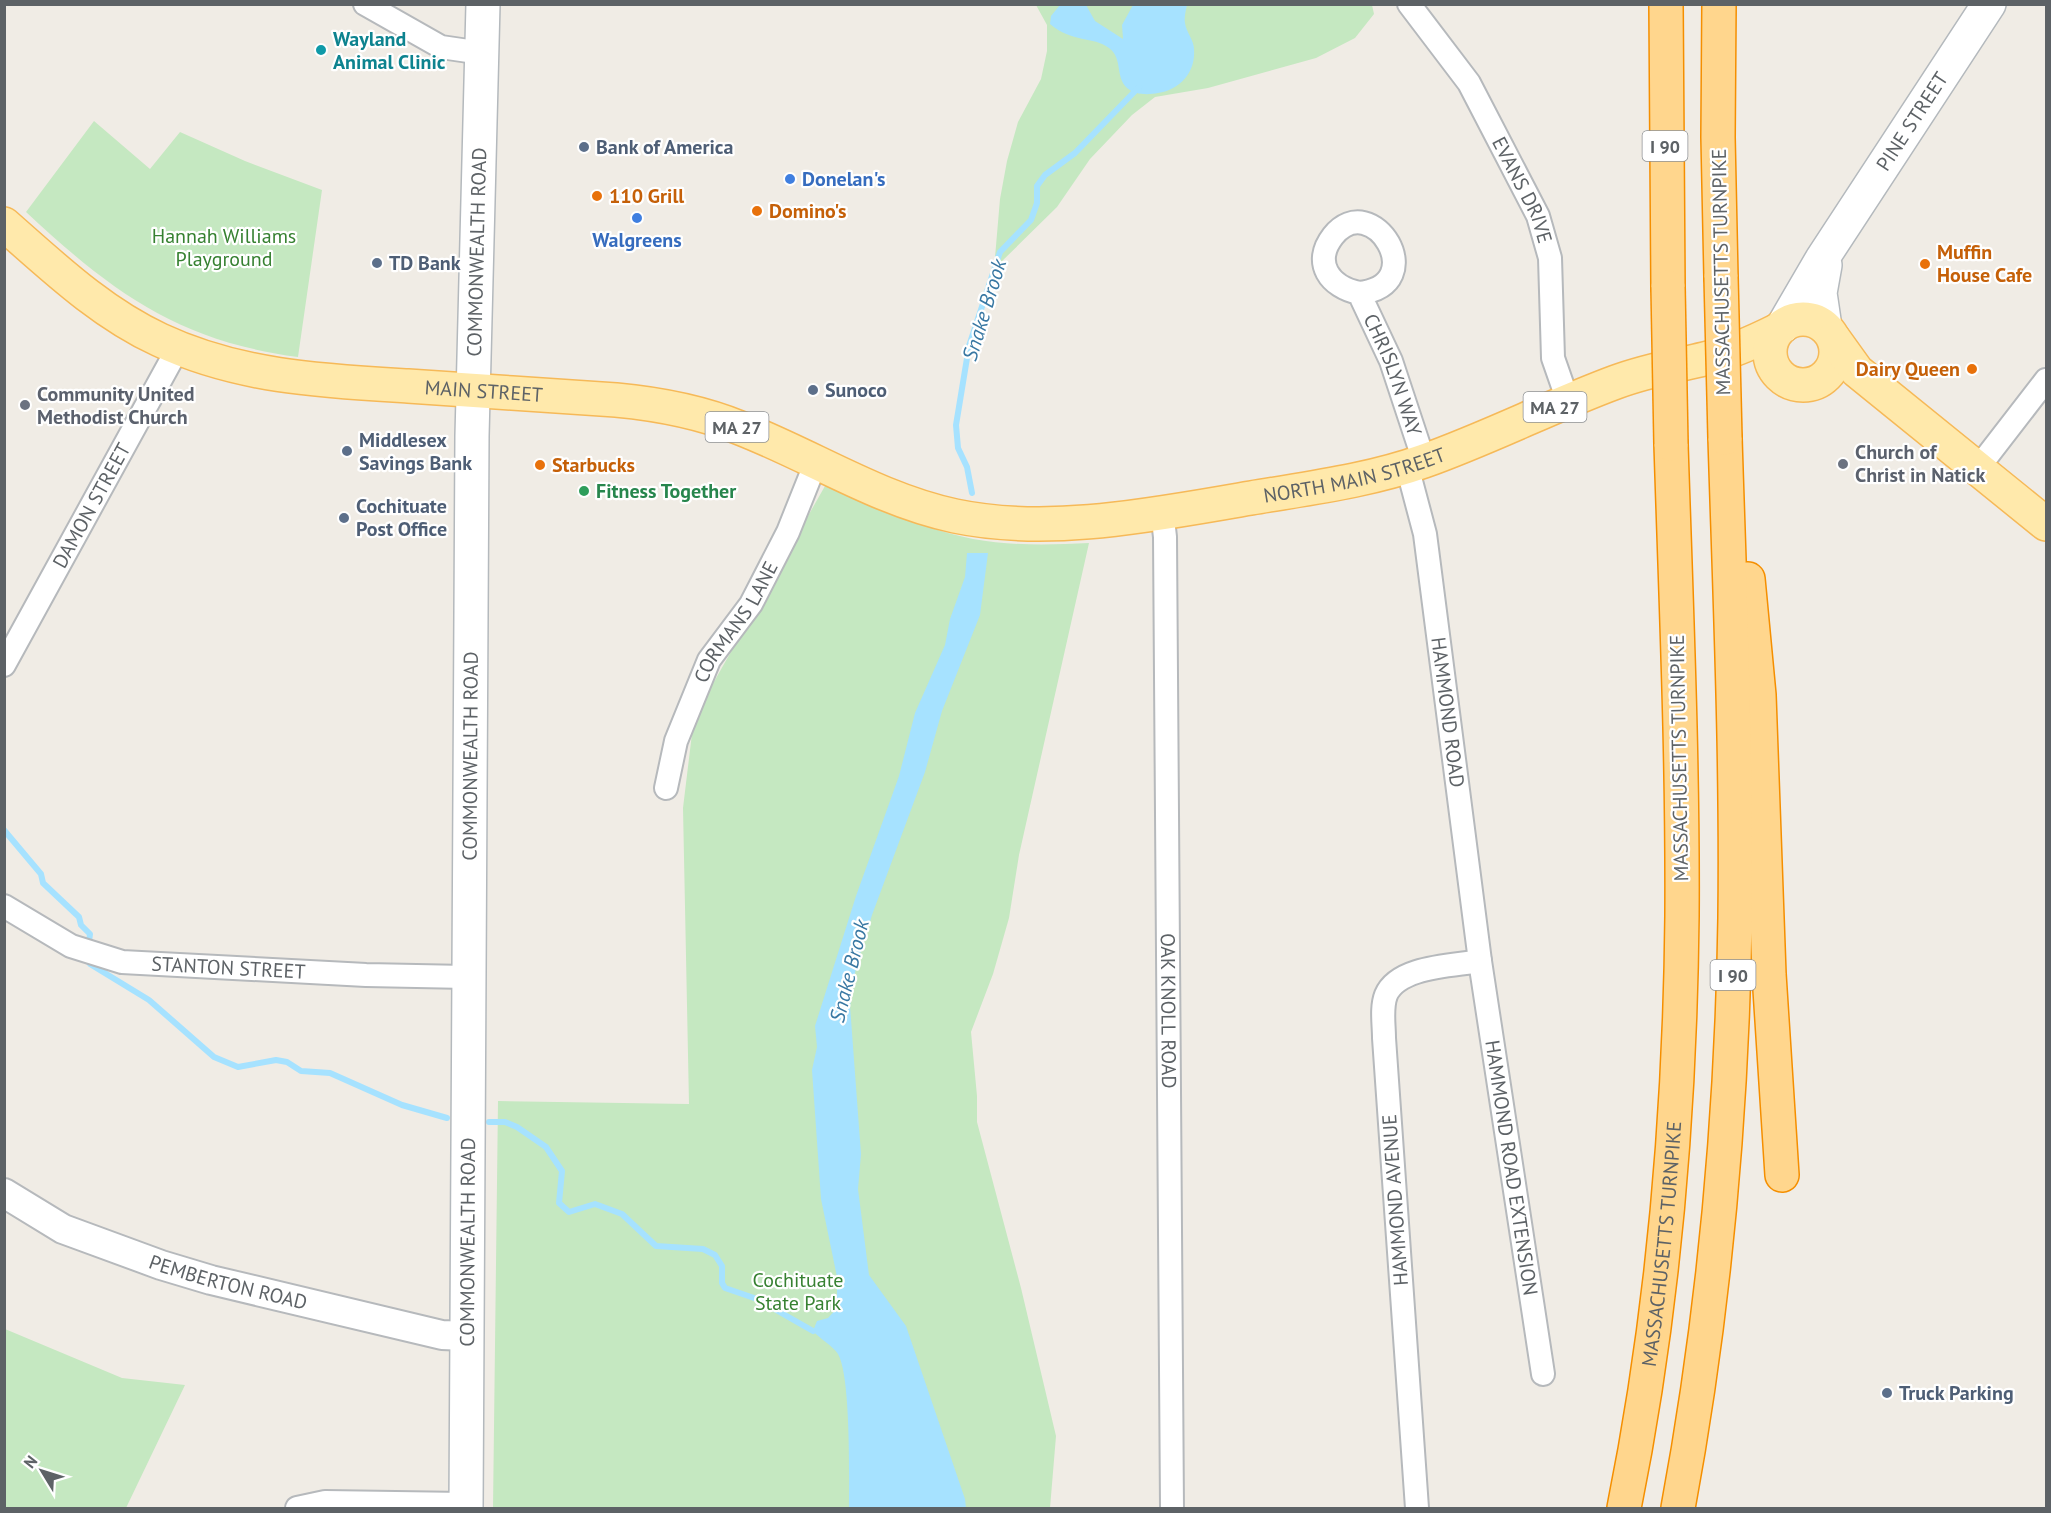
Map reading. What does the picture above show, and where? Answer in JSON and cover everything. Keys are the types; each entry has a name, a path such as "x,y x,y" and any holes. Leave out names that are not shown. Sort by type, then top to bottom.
{"highway":[{"name":"MASSACHUSETTS TURNPIKE","path":"1624,1509 1641,1409 1660,1269 1677,1056 1682,845 1668,287 1666,4"},
{"name":"MASSACHUSETTS TURNPIKE","path":"1678,1509 1712,1283 1730,1061 1735,839 1718,137 1719,4"},
{"path":"1725,438 1747,570 1757,673 1769,975 1782,1175"}],"main road":[{"name":"COMMONWEALTH ROAD","path":"466,1506 473,391 483,4"},
{"name":"PINE STREET","path":"1780,328 1835,238 1989,4"},
{"name":"MAIN STREET","path":"4,224 96,302 135,327 214,362 273,375 616,400 665,406 727,423 910,503 953,516 986,521"},
{"name":"PINE STREET","path":"1829,333 1821,306 1821,280 1835,238"},
{"path":"1881,391 1846,383 1792,384 1779,376 1769,356 1772,338 1780,328 1794,320 1813,320 1829,333 1857,371 2046,524"},
{"name":"NORTH MAIN STREET","path":"986,521 1056,523 1162,511 1345,482 1416,463 1650,370 1706,359 1747,345 1780,328"},
{"path":"1811,385 1827,375 1833,367 1836,358 1829,333"},
{"name":"NORTH MAIN STREET","path":"1706,359 1742,364 1779,376"}],"street":[{"path":"365,4 441,47 482,53"},
{"name":"EVANS DRIVE","path":"1409,4 1469,83 1538,216 1550,258 1553,358 1568,401"},
{"name":"CHRISLYN WAY","path":"1359,293 1391,361 1416,463"},
{"name":"DAMON STREET","path":"4,665 178,348"},
{"path":"1978,468 2046,380"},
{"name":"CORMANS LANE","path":"666,788 676,741 709,660 751,604 788,532 816,462"},
{"name":"HAMMOND ROAD","path":"1416,463 1480,961"},
{"name":"OAK KNOLL ROAD","path":"1162,511 1165,550 1172,1509"},
{"name":"STANTON STREET","path":"4,906 71,946 122,962 366,975 468,977"},
{"name":"HAMMOND ROAD EXTENSION","path":"1480,961 1543,1374"},
{"name":"HAMMOND AVENUE","path":"1417,1509 1384,1038 1384,1003 1396,982 1411,972 1480,961"},
{"name":"PEMBERTON ROAD","path":"4,1193 36,1215 69,1232 185,1273 442,1335 466,1336"},
{"path":"297,1509 325,1502 466,1506"}],"green space":[{"path":"1036,5 1372,5 1374,14 1355,38 1316,58 1208,88 1155,97 1132,115 1090,159 1057,207 994,269 1000,199 1007,161 1018,122 1041,79 1047,51 1047,25"},
{"name":"Hannah Williams Playground","path":"94,121 150,169 180,132 245,161 322,190 298,357 217,339 149,308 118,289 88,266 26,212"},
{"name":"Cochituate State Park","path":"825,486 916,523 954,535 1002,543 1089,543 1019,855 1009,918 993,974 971,1032 977,1122 1021,1288 1056,1436 1050,1508 493,1508 498,1101 689,1104 683,808 694,717"},
{"path":"5,1329 122,1378 185,1385 126,1508 5,1508"}],"water":[{"path":"1060,5 1086,5 1095,21 1123,39 1122,25 1133,5 1187,5 1185,23 1194,49 1189,72 1180,84 1166,91 1146,94 1130,90 1123,84 1116,57 1109,48 1103,44 1066,34 1050,24 1051,16"},
{"path":"967,553 988,553 980,615 942,711 925,772 872,915 856,967 850,1006 861,1154 858,1189 869,1275 906,1326 965,1499 966,1508 849,1508 847,1405 842,1366 836,1351 813,1331 817,1321 828,1318 837,1308 837,1277 821,1199 812,1070 817,1047 815,1026 856,896 899,776 915,713 945,645 950,619 965,577"}],"waterway":[{"name":"Snake Brook","path":"972,493 967,467 958,448 956,425 969,346 1000,252 1031,220 1037,203 1037,186 1045,175 1075,153 1139,87"},
{"path":"4,830 41,874 43,883 79,917 81,925 90,934 89,942"},
{"path":"86,959 90,964 149,1000 214,1057 238,1067 276,1060 287,1062 301,1071 330,1073 402,1105 447,1118"},
{"path":"489,1122 505,1122 517,1127 546,1147 562,1171 559,1203 569,1212 595,1204 622,1214 656,1246 703,1249 715,1255 722,1266 722,1283 725,1288 757,1299 813,1331"}],"place":[{"name":"Wayland Animal Clinic","path":"321,50"},
{"name":"Bank of America","path":"584,147"},
{"name":"Donelan's","path":"790,179"},
{"name":"110 Grill","path":"597,196"},
{"name":"Domino's","path":"757,211"},
{"name":"Walgreens","path":"637,218"},
{"name":"TD Bank","path":"377,263"},
{"name":"Muffin House Cafe","path":"1925,264"},
{"name":"Dairy Queen","path":"1972,369"},
{"name":"Sunoco","path":"813,390"},
{"name":"Community United Methodist Church","path":"25,405"},
{"name":"Middlesex Savings Bank","path":"347,451"},
{"name":"Church of Christ in Natick","path":"1843,464"},
{"name":"Starbucks","path":"540,465"},
{"name":"Fitness Together","path":"584,491"},
{"name":"Cochituate Post Office","path":"344,518"},
{"name":"Truck Parking","path":"1887,1393"}]}
